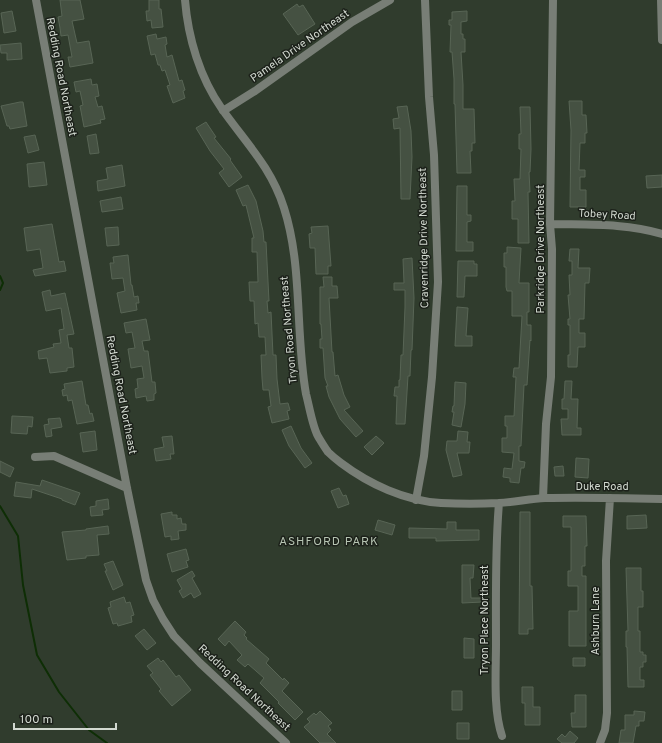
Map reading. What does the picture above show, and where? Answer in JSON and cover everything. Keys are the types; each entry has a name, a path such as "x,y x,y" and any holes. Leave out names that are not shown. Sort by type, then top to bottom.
{"street":[{"name":"Redding Road Northeast","path":"36,0 127,488 146,580 153,600 174,636 200,663 286,743"},
{"name":"Tryon Road Northeast","path":"185,0 186,18 191,39 206,82 223,110 267,169 278,190 285,212 291,239 295,272 300,343 306,395 317,436 329,454 353,472 387,490 416,500 439,503 499,503 543,498"},
{"name":"Pamela Drive Northeast","path":"223,110 261,86 352,22 390,0"},
{"name":"Cravenridge Drive Northeast","path":"416,500 424,456 432,377 438,282 434,155 429,97 425,0"},
{"name":"Parkridge Drive Northeast","path":"543,498 546,424 551,377 552,249 550,224 553,0"},
{"path":"661,0 662,40"},
{"name":"Tobey Road","path":"550,224 604,225 646,228 661,232"},
{"path":"35,457 54,456 127,488"},
{"name":"Duke Road","path":"543,498 662,498"},
{"name":"Ashburn Lane","path":"600,743 605,730 606,713 606,561 610,498"},
{"name":"Tryon Place Northeast","path":"499,503 496,544 496,683 498,717 502,736"}],"building":[{"path":"60,0 80,0 84,19 72,21 77,43 89,41 93,63 70,67 68,57 72,57 68,35 61,36 58,17 62,16"},
{"path":"149,0 159,0 159,9 161,9 163,27 152,28 151,20 147,21 146,11 149,11"},
{"path":"297,4 299,7 303,5 315,24 298,35 283,14"},
{"path":"12,11 16,31 4,33 1,13"},
{"path":"467,11 467,21 461,22 461,34 463,34 463,39 465,39 465,52 461,52 463,109 474,109 475,143 472,143 472,151 470,151 471,173 457,173 454,79 452,52 450,52 451,25 449,25 449,20 452,20 452,12"},
{"path":"156,34 157,39 166,37 167,44 165,45 167,57 172,55 179,81 182,80 185,90 183,91 185,98 173,103 167,86 170,85 165,70 162,71 160,65 158,65 155,54 151,55 147,36"},
{"path":"21,43 22,59 7,60 7,53 1,53 0,45"},
{"path":"91,79 92,85 97,84 99,96 95,97 98,107 102,106 105,119 100,120 101,123 84,127 80,106 83,105 80,91 76,92 74,82"},
{"path":"569,101 582,101 582,115 586,115 587,133 585,133 585,143 580,143 579,170 585,170 585,177 580,177 580,190 586,190 586,207 570,207 571,130"},
{"path":"23,102 27,126 10,129 9,126 7,126 1,106"},
{"path":"407,106 411,131 412,157 410,199 401,199 400,128 394,129 393,119 399,118 397,107"},
{"path":"520,107 530,107 530,192 528,192 529,243 518,243 518,219 512,219 512,201 515,201 514,179 520,179"},
{"path":"206,122 216,137 214,138 231,159 230,160 242,177 229,187 219,173 224,169 210,151 196,128"},
{"path":"96,134 99,153 90,154 87,136"},
{"path":"35,135 39,150 28,153 24,137"},
{"path":"44,162 47,185 29,187 27,164"},
{"path":"122,165 125,186 98,191 97,181 108,179 106,168"},
{"path":"662,175 662,187 647,188 646,176"},
{"path":"248,185 256,201 264,242 266,242 269,301 267,301 268,313 271,312 273,355 276,355 280,404 288,403 290,410 287,411 289,419 272,423 268,407 271,406 269,390 263,390 262,378 261,355 266,355 265,337 259,337 258,323 255,324 254,301 250,301 249,282 258,282 257,252 252,252 252,238 254,238 246,205 243,206 236,190"},
{"path":"457,186 467,186 467,215 471,215 471,221 467,222 467,242 473,242 473,251 456,251"},
{"path":"121,197 123,209 102,212 100,201"},
{"path":"52,224 59,262 64,261 66,271 35,276 33,270 43,268 40,249 27,251 24,228"},
{"path":"328,226 331,266 328,266 328,274 316,274 315,248 310,248 309,234 312,233 311,227"},
{"path":"118,227 119,245 107,246 105,228"},
{"path":"507,247 521,248 519,283 529,283 529,312 527,312 527,325 531,325 531,341 530,340 527,385 524,385 521,446 519,446 519,461 525,462 524,468 521,468 519,483 510,482 510,478 503,477 504,468 512,469 514,453 502,452 502,438 507,438 505,416 514,416 516,377 513,377 514,368 519,368 522,316 512,316 512,291 507,291 506,267 504,267 504,253 507,253"},
{"path":"570,249 579,249 578,268 590,268 589,283 585,283 584,319 579,319 579,333 585,333 585,347 578,347 577,367 568,367 568,355 570,355 570,325 568,325 568,319 570,319 568,295 570,295 569,275 572,275 572,261 569,261"},
{"path":"128,255 131,285 134,297 138,296 139,303 136,303 137,310 121,313 117,293 125,291 123,278 112,279 110,263 114,263 113,257"},
{"path":"412,258 414,298 410,376 408,376 405,424 396,424 397,396 394,396 395,387 399,387 401,355 403,355 405,290 394,290 394,283 404,283 403,259"},
{"path":"458,261 474,261 474,264 477,264 477,276 465,276 464,297 457,297"},
{"path":"323,277 332,277 332,286 337,286 338,298 329,298 335,376 338,375 344,395 350,407 344,410 363,431 356,437 340,419 329,397 326,386 328,386 325,378 323,348 320,348 320,339 322,339 320,324 320,287 324,287"},
{"path":"50,290 51,296 65,293 74,334 67,335 69,348 72,348 74,367 67,368 67,371 50,373 47,358 39,359 38,351 54,347 53,344 61,343 59,330 64,329 61,308 46,311 42,292"},
{"path":"457,307 468,308 466,336 472,336 472,346 455,346"},
{"path":"146,319 150,340 142,341 144,351 148,351 152,382 155,382 156,393 154,394 154,400 147,401 146,396 136,398 135,389 138,388 137,379 144,378 142,366 131,368 128,349 135,348 132,332 126,333 124,323"},
{"path":"82,381 86,405 88,405 90,414 92,413 94,421 77,424 72,400 68,401 67,395 63,396 62,390 65,389 64,384"},
{"path":"565,381 572,381 571,399 578,399 577,428 581,428 581,435 562,435 561,419 568,419 568,409 562,409"},
{"path":"455,382 466,383 465,404 461,427 452,425"},
{"path":"12,416 33,417 32,427 28,426 27,434 11,433"},
{"path":"60,418 62,427 51,429 52,436 46,437 44,425 49,424 48,419"},
{"path":"291,426 301,448 312,463 305,468 289,446 282,430"},
{"path":"95,431 97,450 83,452 80,433"},
{"path":"458,431 468,432 467,442 470,442 469,453 457,453 462,475 453,477 446,450 447,441 457,441"},
{"path":"172,436 174,454 170,454 171,459 156,461 154,449 164,447 162,437"},
{"path":"376,436 384,443 372,455 364,447"},
{"path":"576,458 589,459 588,478 575,477"},
{"path":"0,461 14,468 10,477 0,472"},
{"path":"563,466 564,476 555,476 554,467"},
{"path":"42,480 80,493 75,505 32,489 31,498 14,496 16,482 40,486"},
{"path":"339,488 343,496 346,495 349,504 338,508 331,491"},
{"path":"108,499 109,509 102,510 103,515 91,516 90,507 96,506 96,501"},
{"path":"172,512 172,515 177,515 177,519 181,518 182,524 186,524 186,530 178,531 179,539 171,540 171,536 165,537 161,514"},
{"path":"520,512 530,512 530,586 532,586 533,629 528,629 528,634 519,634"},
{"path":"646,515 647,528 627,529 627,516"},
{"path":"563,516 586,516 587,546 585,546 585,566 582,566 582,576 586,576 586,646 569,646 569,611 578,611 578,586 568,586 568,571 571,571 571,527 563,527"},
{"path":"378,520 395,525 392,535 375,530"},
{"path":"447,522 456,522 456,530 479,530 479,540 436,541 436,538 409,538 409,528 447,529"},
{"path":"108,526 109,534 97,535 99,555 67,560 62,532"},
{"path":"186,549 189,560 186,561 188,567 172,572 167,554"},
{"path":"113,561 123,585 113,590 105,571 107,571 104,564"},
{"path":"462,565 474,565 473,578 470,578 471,598 483,598 483,602 462,603"},
{"path":"626,568 641,568 643,607 638,607 638,631 640,631 640,652 643,652 643,655 646,655 646,662 643,662 643,667 640,667 640,680 644,680 644,687 628,687 626,647 626,631 628,631"},
{"path":"192,571 195,576 192,578 201,594 194,598 191,593 183,598 179,591 182,589 177,580"},
{"path":"124,597 126,603 130,602 134,615 131,616 132,622 118,626 117,623 113,624 108,608 111,607 110,602"},
{"path":"235,621 246,632 244,635 247,638 246,639 269,659 266,663 283,680 284,678 289,683 282,691 303,712 295,720 260,683 264,678 248,664 245,667 237,660 242,655 229,641 225,646 218,639"},
{"path":"144,629 156,643 147,650 135,636"},
{"path":"464,638 474,639 474,658 464,658"},
{"path":"158,658 161,662 163,660 176,677 179,675 191,690 172,706 159,691 161,689 150,675 153,673 147,666"},
{"path":"573,658 585,658 585,666 573,666"},
{"path":"522,687 533,687 533,707 540,707 540,725 525,725 525,703 522,703"},
{"path":"452,691 462,691 462,710 452,710"},
{"path":"575,695 586,695 586,727 572,727 571,713 575,713"},
{"path":"320,711 332,723 328,726 331,730 327,734 336,743 320,743 304,727 310,722 307,719 314,713 316,715"},
{"path":"634,711 645,712 644,721 639,721 639,726 636,726 633,743 619,743 621,730 625,730 625,715 634,715"},
{"path":"457,723 469,723 469,739 457,739"},
{"path":"570,731 578,738 574,743 562,743 557,739 562,734 565,737"}],"waterway":[{"path":"0,276 3,283 0,290"},
{"path":"0,506 18,536 23,585 37,655 59,692 89,730 107,743"}],"district":[{"name":"ASHFORD PARK","path":"329,542"}]}
